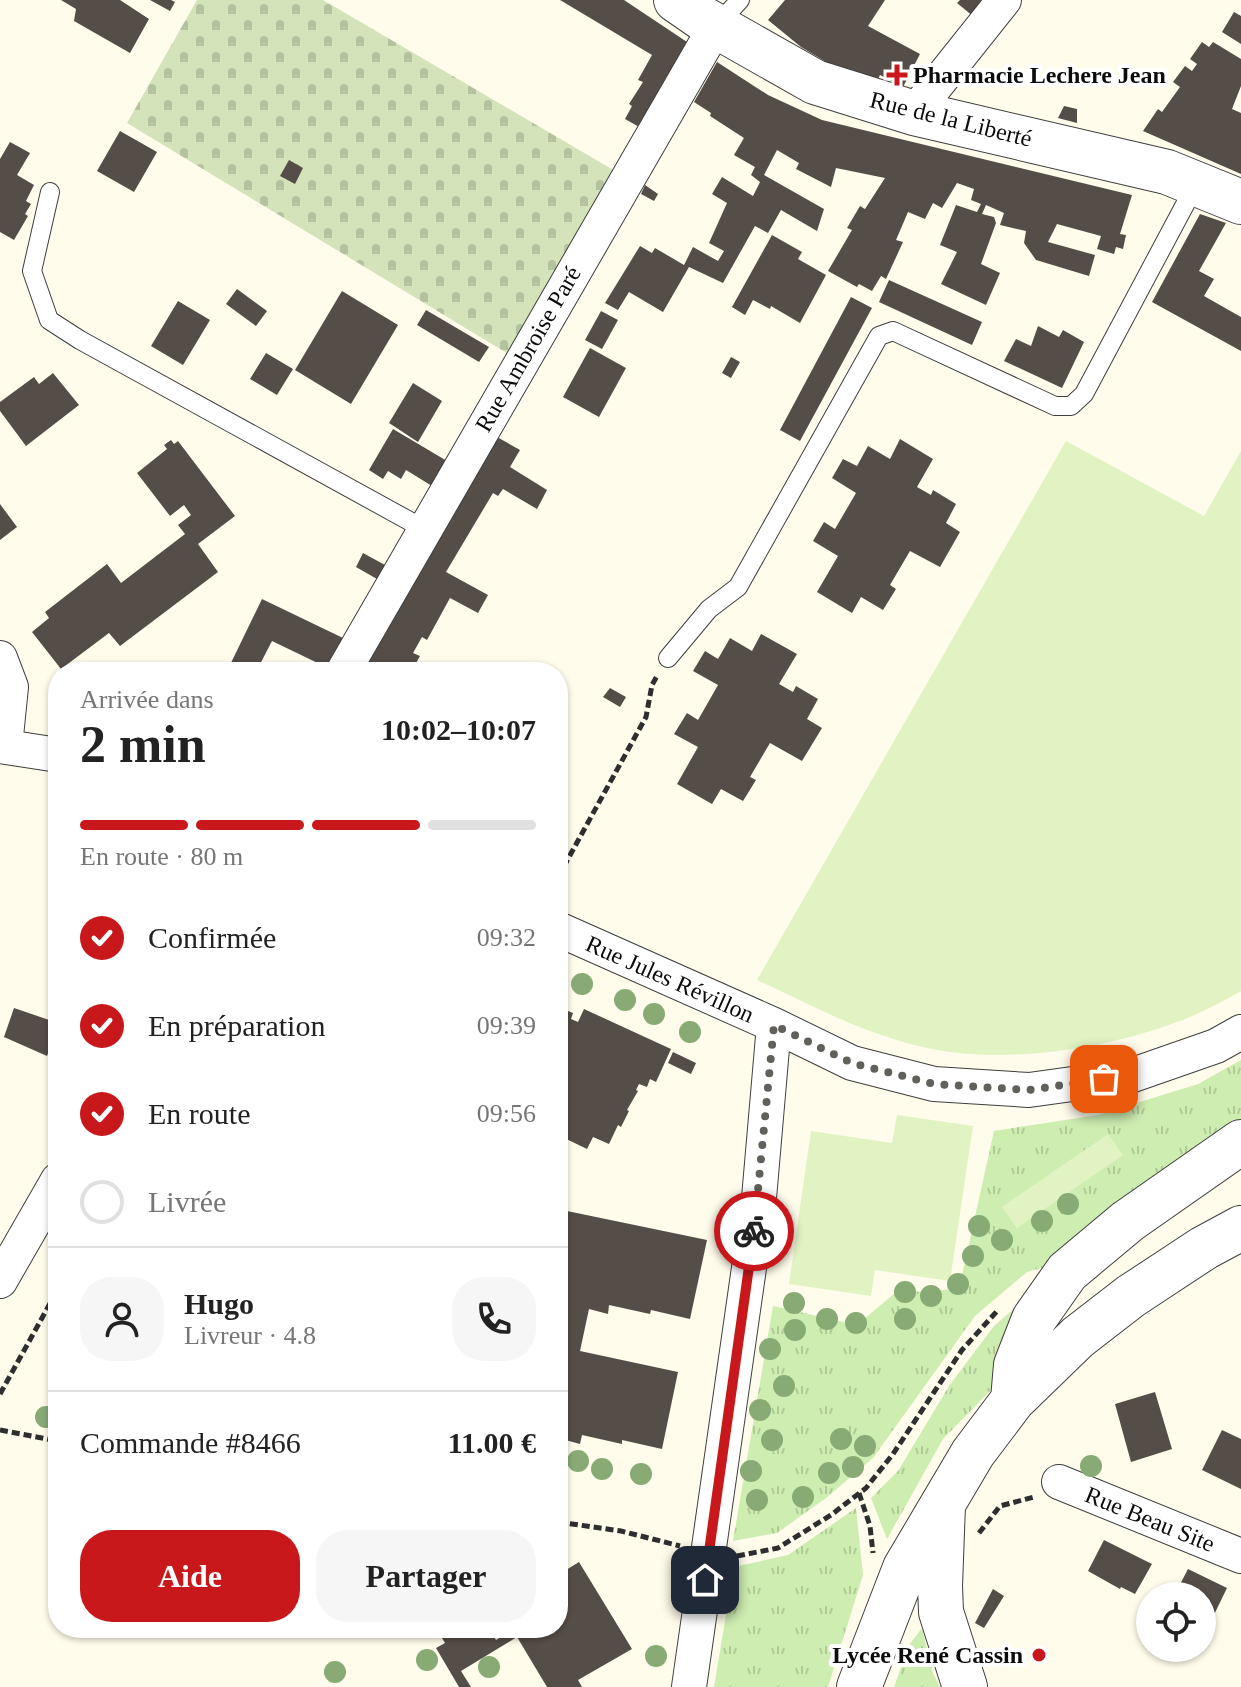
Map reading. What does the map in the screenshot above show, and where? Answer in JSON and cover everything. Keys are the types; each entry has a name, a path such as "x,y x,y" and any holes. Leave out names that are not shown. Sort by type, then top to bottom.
{"street":[{"name":"Rue de la Liberté","path":"676,0 728,13 815,82 914,113 1167,172 1241,202"},
{"path":"914,113 1004,0"},
{"name":"Rue Ambroise Paré","path":"349,662 728,13"},
{"path":"0,658 11,687 3,746 48,753"},
{"name":"Rue Jules Révillon","path":"568,933 852,1063 934,1084 1029,1090 1130,1076 1216,1046 1241,1032"},
{"path":"689,1687 759,1198 774,1025"},
{"path":"1013,1400 1016,1365 1034,1319 1067,1272 1128,1221 1241,1142"},
{"path":"1,1279 48,1197"},
{"path":"859,1687 905,1568 973,1453 1013,1400 1078,1337 1131,1296 1204,1248 1241,1228"},
{"name":"Rue Beau Site","path":"1059,1482 1241,1556"},
{"path":"943,1500 941,1612 965,1687"}],"lane":[{"path":"668,658 709,609 738,587 879,336 893,331 1055,406 1071,406 1084,394 1196,184"},
{"path":"50,192 32,271 49,320 424,529"}],"path":[{"path":"568,859 646,717 652,685 668,658"},
{"path":"729,1555 742,1556 778,1548 831,1515 866,1488 893,1454 962,1350 1005,1304"},
{"path":"0,1394 48,1307"},
{"path":"0,1430 48,1439"},
{"path":"974,1540 1000,1506 1031,1499 1059,1482"},
{"path":"568,1523 621,1531 689,1549"}],"green space":[{"path":"197,0 323,0 615,171 510,355 127,123"},
{"path":"1066,441 1204,516 1241,451 1241,991 1167,1026 1100,1044 1029,1054 994,1055 927,1048 861,1028 757,980"},
{"path":"1241,1060 1241,1120 1100,1219 1049,1266 1027,1272 975,1316 873,1458 826,1498 777,1533 733,1541 773,1306 857,1325 895,1293 959,1289 994,1131 1098,1115 1198,1084"},
{"path":"897,1115 973,1126 950,1281 875,1270 871,1296 789,1284 811,1131 892,1143"},
{"path":"1108,1134 1123,1155 1017,1228 1002,1207"},
{"path":"1032,1293 993,1388 943,1439 887,1539 871,1498 898,1471 949,1386 994,1326"},
{"path":"856,1508 863,1575 828,1687 714,1687 734,1567 788,1555"},
{"path":"922,1628 933,1673 940,1687 894,1687 909,1645"}],"building":[{"path":"61,0 120,0 149,19 130,53 74,21 76,9"},
{"path":"150,0 171,0 175,2 170,11"},
{"path":"560,0 624,0 690,44 641,128 625,119 632,106 629,104 643,82 638,80 652,55"},
{"path":"785,0 885,0 868,26 920,54 903,87 880,75 877,81 843,72 801,47 768,20"},
{"path":"960,0 989,0 974,17 957,3"},
{"path":"1234,12 1241,16 1241,44 1222,32"},
{"path":"1202,42 1209,47 1213,42 1241,59 1241,86 1232,109 1241,113 1241,174 1143,131 1158,109 1162,112 1180,87 1173,82 1185,66 1192,71 1197,64 1190,59"},
{"path":"717,62 768,95 822,120 1132,195 1120,234 1126,235 1123,249 1116,247 1114,254 1097,249 1101,236 1057,224 1048,242 1095,255 1089,276 1036,260 1024,243 1026,231 1000,225 1004,213 986,205 982,214 994,217 996,223 981,264 1000,273 986,305 941,284 957,252 940,245 956,205 977,212 981,204 971,200 974,189 957,183 942,208 933,203 925,219 908,212 896,240 903,242 886,279 881,276 872,291 859,284 857,287 828,271 852,230 847,228 860,206 865,209 885,178 836,168 831,187 796,169 799,163 777,150 764,175 824,209 817,231 781,210 768,233 755,226 723,283 689,267 663,312 629,292 618,310 605,303 640,246 652,253 655,248 684,265 693,247 718,261 724,251 709,243 727,203 712,194 722,177 753,196 760,182 751,175 755,167 734,155 744,138 694,102"},
{"path":"1064,106 1077,109 1077,123 1058,118"},
{"path":"120,131 157,152 134,192 97,171"},
{"path":"10,142 30,153 17,175 34,185 26,201 31,204 25,214 28,216 14,240 0,232 0,159"},
{"path":"289,160 303,168 295,184 280,176"},
{"path":"645,185 658,194 654,201 641,194"},
{"path":"1200,214 1226,223 1199,271 1214,279 1204,296 1241,317 1241,351 1152,302"},
{"path":"772,235 802,252 798,259 826,275 800,323 771,306 770,309 753,300 745,315 732,307"},
{"path":"889,280 982,322 972,345 879,302"},
{"path":"237,289 267,311 256,326 226,304"},
{"path":"342,291 398,325 351,404 295,370"},
{"path":"851,297 872,308 800,441 780,430"},
{"path":"178,301 210,320 183,365 151,346"},
{"path":"426,310 489,347 479,362 417,325"},
{"path":"601,311 618,320 602,349 585,340"},
{"path":"1038,326 1059,337 1063,330 1084,342 1062,388 1004,361 1016,339 1031,346"},
{"path":"590,348 626,368 599,417 563,397"},
{"path":"266,353 293,369 277,395 250,379"},
{"path":"731,357 740,362 731,378 722,373"},
{"path":"53,373 79,405 26,446 0,411 0,402 34,377 39,384"},
{"path":"413,383 442,401 418,442 389,423"},
{"path":"393,429 447,461 432,486 406,470 401,479 388,471 383,479 369,470"},
{"path":"497,437 520,450 510,467 547,490 537,509 503,489 498,496 493,493 446,572 488,595 478,613 450,598 427,640 422,637 413,653 420,656 417,662 364,662"},
{"path":"900,439 933,459 917,487 931,495 933,490 956,504 946,523 960,532 940,567 910,551 890,585 896,589 883,610 861,597 852,613 817,592 838,556 813,541 824,522 835,529 856,493 832,478 843,459 857,466 868,446 890,459"},
{"path":"171,440 174,444 178,441 235,516 198,544 218,572 120,646 109,633 70,662 56,662 32,632 49,618 45,612 107,564 121,583 185,534 178,525 191,515 184,505 170,516 137,473 167,449 164,445"},
{"path":"0,504 17,527 0,540"},
{"path":"363,553 385,565 377,579 356,567"},
{"path":"262,599 343,638 329,662 316,662 272,641 261,662 231,662"},
{"path":"761,634 797,654 779,684 793,692 796,686 818,699 807,719 822,728 802,761 770,743 750,777 756,780 743,801 721,789 712,804 677,784 698,747 674,734 687,713 698,720 718,685 693,671 705,651 718,659 730,638 752,651"},
{"path":"610,688 626,697 620,707 603,697"},
{"path":"14,1008 48,1020 47,1056 4,1037"},
{"path":"584,1009 671,1049 656,1082 650,1079 647,1087 639,1084 621,1127 618,1125 609,1144 593,1137 587,1149 568,1140 568,1011 573,1013 571,1019 578,1022"},
{"path":"673,1052 696,1063 691,1074 668,1063"},
{"path":"568,1211 707,1240 690,1319 609,1305 608,1314 589,1309 580,1351 678,1372 662,1449 582,1435 580,1444 568,1441"},
{"path":"1155,1392 1172,1449 1131,1462 1115,1404"},
{"path":"1222,1430 1241,1439 1241,1489 1202,1470"},
{"path":"1104,1540 1152,1564 1142,1582 1136,1582 1135,1594 1088,1571"},
{"path":"579,1562 632,1649 578,1680 582,1687 547,1687 518,1638 568,1638 568,1569"},
{"path":"1188,1569 1215,1582 1181,1582"},
{"path":"1216,1583 1227,1588 1216,1611"},
{"path":"993,1589 1004,1596 984,1628 975,1623"},
{"path":"442,1638 515,1638 461,1671 471,1687 459,1687 436,1648 445,1643"}],"way so far":[{"path":"754,1231 774,1025 852,1063 934,1084 1029,1090 1104,1079"}],"place":[{"name":"Pharmacie Lechere Jean","path":"897,75"},
{"name":"Lycée René Cassin","path":"1039,1655"}],"route":[{"path":"705,1580 754,1231"}]}
